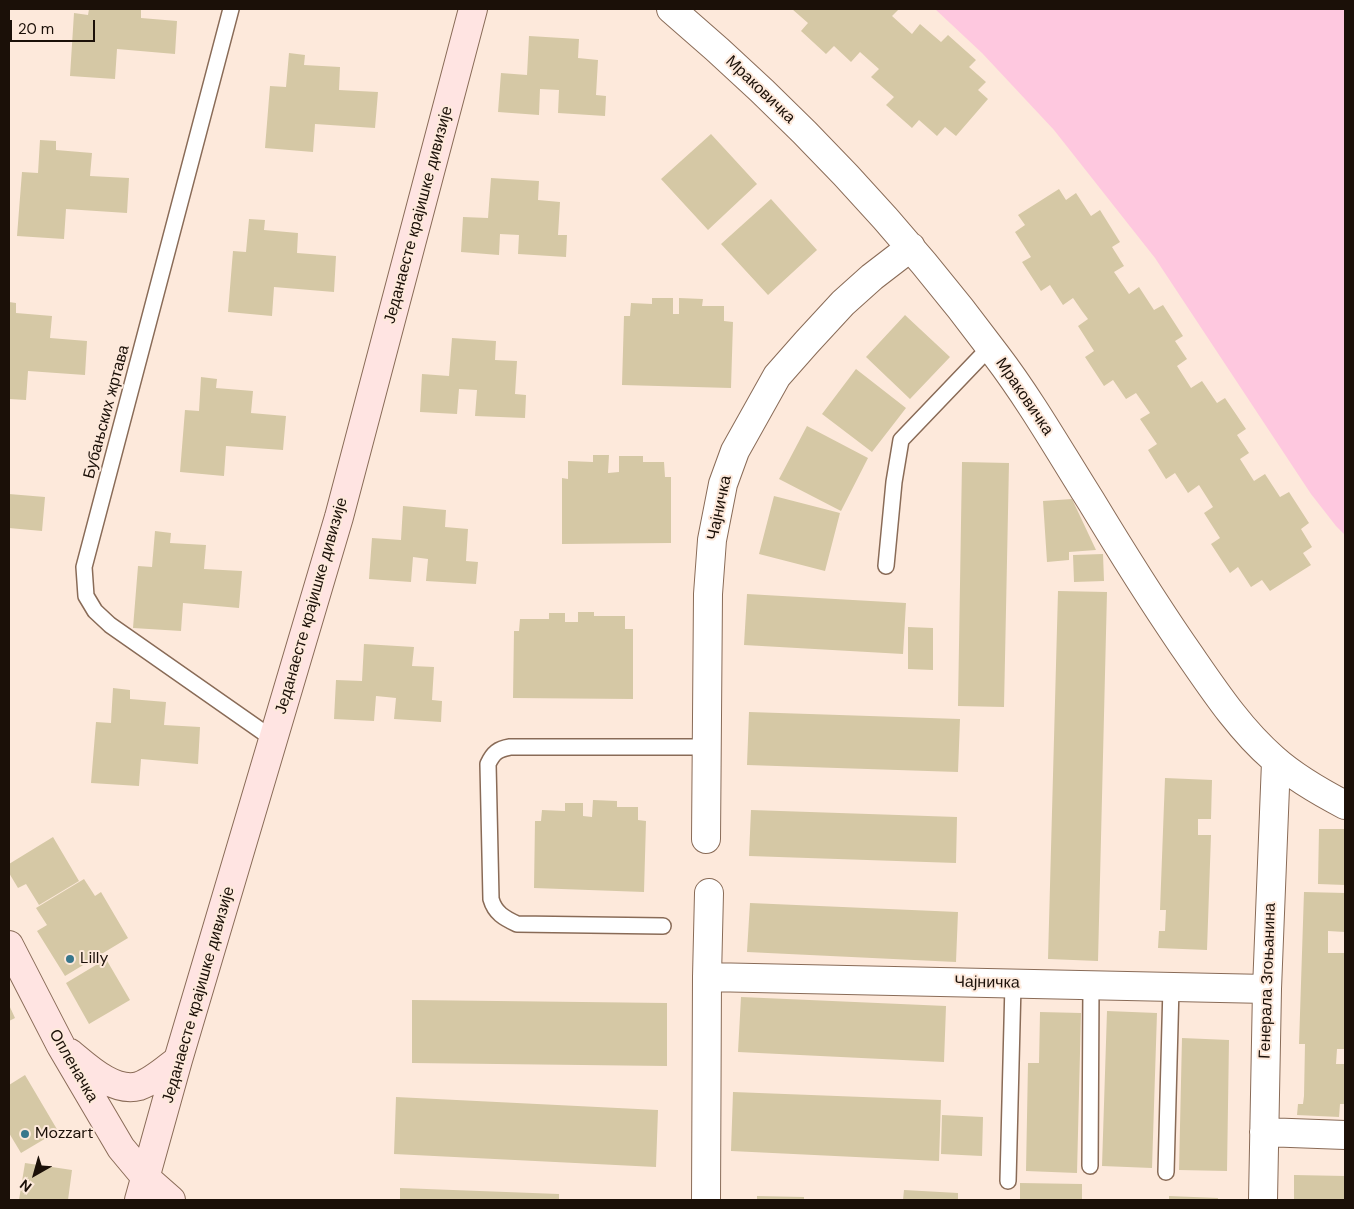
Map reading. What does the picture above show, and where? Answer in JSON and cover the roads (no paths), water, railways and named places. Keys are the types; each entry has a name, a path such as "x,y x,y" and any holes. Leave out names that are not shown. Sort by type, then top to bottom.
{"street":[{"name":"Једанаесте крајишке дивизије","path":"143,1189 178,1060 339,517 474,9"},
{"name":"Мраковичка","path":"670,9 731,61 783,112 911,247 990,347 1033,408 1116,543 1196,665 1241,725 1276,762 1345,804"},
{"name":"Чајничка","path":"706,839 708,594 712,540 723,484 735,451 778,376 807,342 858,289 911,247"},
{"name":"Генерала Згоњанина","path":"1263,1200 1267,989 1276,762"},
{"path":"706,1200 709,894"},
{"name":"Опленачка","path":"9,945 61,1046 143,1189 170,1200"},
{"name":"Чајничка","path":"707,977 1267,989"},
{"path":"61,1046 107,1080 123,1086 144,1084 178,1060"},
{"path":"1264,1132 1345,1135"}],"lane":[{"name":"Бубањских жртава","path":"231,9 84,567 86,596 96,611 110,625 273,739"},
{"path":"886,566 894,482 901,440 990,347"},
{"path":"663,926 516,924 500,915 491,899 488,764 492,755 498,750 510,747 708,747"},
{"path":"1008,1181 1013,984"},
{"path":"1090,1166 1091,985"},
{"path":"1166,1172 1171,987"}],"place":[{"name":"Lilly","path":"70,959"},
{"name":"Mozzart","path":"25,1134"}]}
